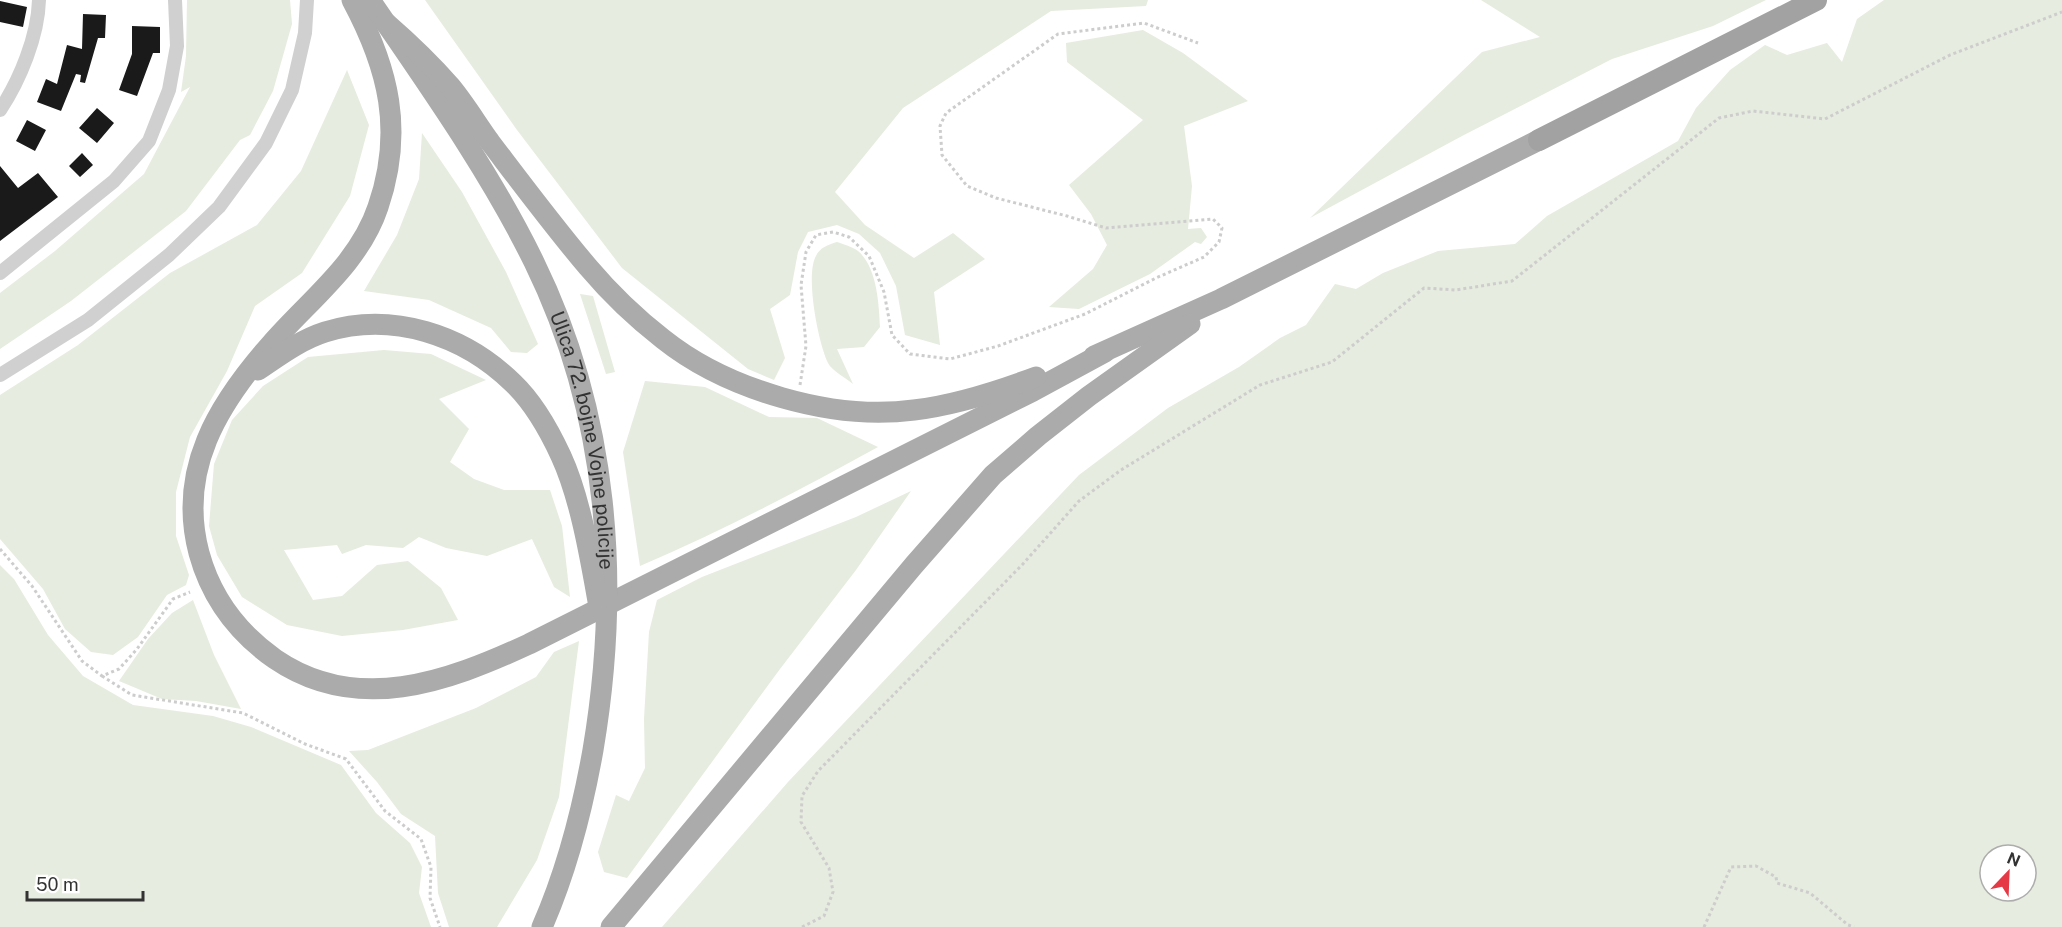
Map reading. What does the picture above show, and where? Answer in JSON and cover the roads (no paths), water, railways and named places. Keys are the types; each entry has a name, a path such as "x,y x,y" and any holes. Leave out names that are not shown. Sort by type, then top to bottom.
{"highway":[{"path":"1539,140 1816,0"}],"main road":[{"path":"352,0 378,56 390,111 392,131 388,170 377,209 362,240 342,269 271,343 214,422 202,449 194,483 193,512 195,539 209,582 228,614 259,647 281,663 330,684 357,688 389,689 445,679 474,669 529,644 1033,391 1105,352 1221,299 1539,140"},
{"name":"Ulica 72. bojne Vojne policije","path":"370,0 484,172 534,263 564,334 585,405 603,496 608,559 605,640 597,727 583,806 565,867 542,927"},
{"path":"386,23 422,55 453,89 588,267 625,306 663,340 704,366 743,384 798,402 834,409 877,413 913,411 958,403 999,391 1105,352"},
{"path":"611,927 914,565 993,476 1038,436 1089,396 1221,299"},
{"path":"242,381 298,343 324,332 352,325 386,324 424,330 455,341 488,362 514,384 540,416 561,456 571,483 591,560 605,640"}],"street":[{"path":"0,110 13,90 38,20 39,0"},
{"path":"0,273 114,181 148,141 169,90 177,46 175,0"},
{"path":"0,375 88,320 169,255 219,207 266,143 292,90 305,33 308,0"}]}
